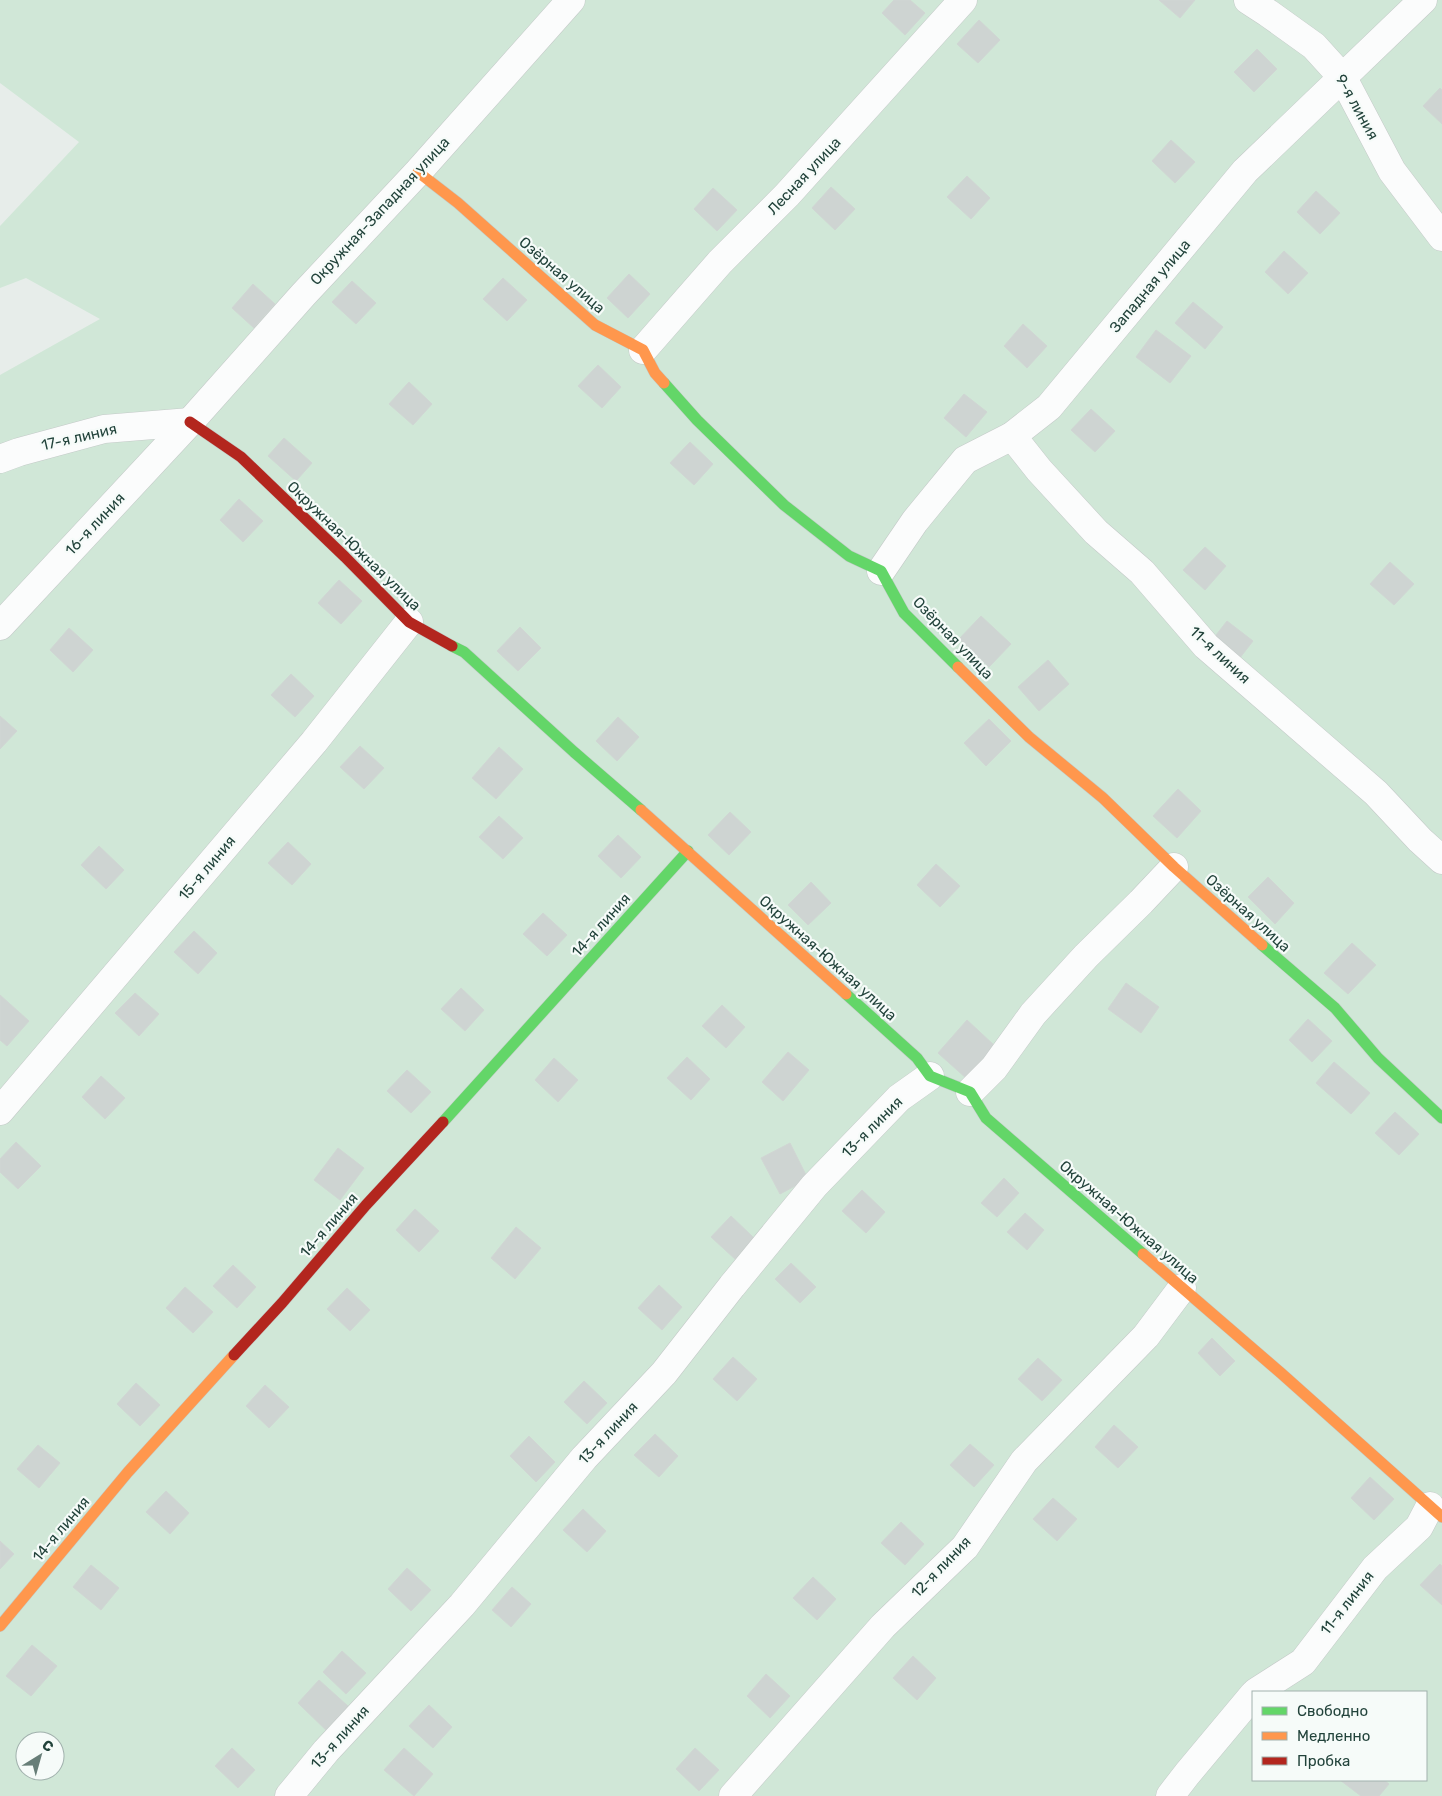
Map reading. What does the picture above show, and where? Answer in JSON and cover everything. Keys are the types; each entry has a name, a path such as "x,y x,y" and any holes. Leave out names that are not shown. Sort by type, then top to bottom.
{"street":[{"name":"Окружная-Западная улица","path":"190,422 303,294 418,172 571,0"},
{"name":"Лесная улица","path":"643,350 720,262 788,195 963,0"},
{"name":"9-я линия","path":"1248,0 1314,46 1343,78 1392,171 1442,237"},
{"name":"Западная улица","path":"881,570 915,521 965,460 1012,436 1049,407 1245,171 1423,0"},
{"name":"Озёрная улица","path":"418,172 458,203 595,325 643,350"},
{"path":"643,350 655,373 697,420 784,505 849,556 881,570"},
{"name":"17-я линия","path":"0,459 104,429 190,422"},
{"name":"Окружная-Южная улица","path":"190,422 241,457 345,557 409,622 464,652 917,1058 930,1076"},
{"name":"16-я линия","path":"0,626 190,422"},
{"name":"11-я линия","path":"1012,436 1039,470 1096,532 1142,572 1206,646 1376,793 1420,840 1442,860"},
{"name":"Озёрная улица","path":"881,570 904,613 1029,737 1103,798 1174,867 1335,1008 1378,1058 1442,1118"},
{"name":"15-я линия","path":"0,1111 314,742 409,622"},
{"name":"14-я линия","path":"0,1626 134,1465 282,1303 366,1205 688,851"},
{"path":"930,1076 970,1092 994,1068 1033,1014 1086,956 1174,867"},
{"name":"13-я линия","path":"290,1796 326,1752 462,1605 584,1458 664,1373 814,1186 899,1098 930,1076"},
{"name":"Окружная-Южная улица","path":"970,1092 986,1118 1282,1374 1436,1511"},
{"name":"12-я линия","path":"734,1796 883,1626 965,1547 1024,1461 1146,1336 1182,1288"},
{"name":"11-я линия","path":"1258,1691 1302,1662 1375,1568 1436,1511"},
{"path":"1170,1796 1252,1696"}],"green space":[{"path":"0,0 1442,0 1442,1796 0,1796 0,375 100,319 26,278 0,288 0,226 79,142 0,83"}],"building":[{"path":"894,0 910,0 925,13 905,35 882,13"},
{"path":"1159,0 1195,0 1180,18"},
{"path":"979,20 1000,40 978,63 957,44"},
{"path":"1257,49 1277,69 1254,92 1234,72"},
{"path":"1440,88 1442,90 1442,124 1423,106"},
{"path":"1171,140 1195,162 1175,183 1152,161"},
{"path":"967,176 990,198 971,219 947,197"},
{"path":"831,187 855,209 835,230 812,208"},
{"path":"713,188 737,210 717,231 694,209"},
{"path":"1316,191 1340,213 1320,234 1297,212"},
{"path":"1284,251 1308,273 1288,294 1265,272"},
{"path":"629,274 650,294 628,318 607,298"},
{"path":"503,278 527,300 507,321 483,299"},
{"path":"352,281 376,303 356,324 332,302"},
{"path":"253,284 275,304 254,328 232,308"},
{"path":"1193,302 1223,327 1205,349 1175,323"},
{"path":"1023,324 1047,346 1027,368 1004,346"},
{"path":"1156,330 1191,356 1170,383 1136,357"},
{"path":"598,365 621,387 602,408 578,386"},
{"path":"409,382 432,404 413,425 389,404"},
{"path":"964,394 987,412 966,437 944,418"},
{"path":"1091,409 1115,431 1095,452 1071,430"},
{"path":"284,438 312,463 296,481 268,456"},
{"path":"690,442 713,464 694,485 670,463"},
{"path":"239,499 263,521 243,542 220,520"},
{"path":"1205,547 1226,566 1205,590 1183,570"},
{"path":"1390,562 1414,584 1394,605 1370,584"},
{"path":"339,580 362,601 341,624 318,603"},
{"path":"981,616 1011,644 989,667 959,639"},
{"path":"1227,621 1253,641 1239,659 1213,639"},
{"path":"520,627 541,648 518,671 497,651"},
{"path":"69,628 93,650 73,672 50,650"},
{"path":"1048,660 1069,684 1039,711 1018,687"},
{"path":"291,674 314,696 295,717 271,695"},
{"path":"0,716 17,731 0,749"},
{"path":"618,717 639,737 617,761 596,741"},
{"path":"989,719 1011,741 986,766 964,743"},
{"path":"360,746 384,768 364,789 340,767"},
{"path":"499,747 523,769 496,799 472,778"},
{"path":"1178,789 1201,811 1177,838 1153,816"},
{"path":"730,812 751,832 729,855 708,835"},
{"path":"499,816 523,838 503,859 479,837"},
{"path":"618,835 641,857 621,878 598,856"},
{"path":"288,842 311,864 292,885 268,863"},
{"path":"99,846 124,870 106,889 81,865"},
{"path":"936,864 960,886 940,907 917,885"},
{"path":"1268,877 1294,903 1275,924 1248,897"},
{"path":"811,882 831,903 808,925 788,905"},
{"path":"543,913 567,935 547,956 523,934"},
{"path":"194,931 217,953 198,974 174,952"},
{"path":"1352,943 1376,965 1348,994 1324,973"},
{"path":"1126,983 1159,1007 1141,1033 1108,1009"},
{"path":"461,988 484,1010 465,1031 441,1009"},
{"path":"135,993 159,1014 139,1036 115,1013"},
{"path":"0,995 29,1021 7,1046 0,1040"},
{"path":"722,1005 745,1027 726,1048 702,1026"},
{"path":"1308,1019 1332,1041 1312,1062 1289,1040"},
{"path":"967,1020 995,1046 966,1078 938,1053"},
{"path":"788,1052 809,1070 783,1101 762,1082"},
{"path":"687,1057 710,1079 691,1100 667,1078"},
{"path":"554,1058 578,1080 558,1102 535,1080"},
{"path":"1334,1062 1370,1093 1351,1114 1316,1083"},
{"path":"407,1070 431,1092 411,1113 387,1091"},
{"path":"101,1076 125,1098 105,1119 82,1097"},
{"path":"1395,1112 1419,1134 1399,1155 1375,1133"},
{"path":"16,1142 41,1166 18,1189 0,1172 0,1159"},
{"path":"790,1143 808,1179 780,1194 761,1158"},
{"path":"338,1148 364,1168 340,1200 314,1180"},
{"path":"1004,1178 1019,1193 997,1217 981,1203"},
{"path":"862,1190 885,1212 866,1233 842,1211"},
{"path":"415,1209 439,1231 419,1252 396,1230"},
{"path":"1025,1213 1044,1230 1027,1250 1007,1232"},
{"path":"731,1216 754,1238 735,1259 711,1237"},
{"path":"516,1227 541,1248 515,1279 491,1258"},
{"path":"791,1263 816,1287 800,1303 775,1279"},
{"path":"233,1265 256,1287 237,1308 213,1286"},
{"path":"659,1285 682,1307 662,1330 638,1308"},
{"path":"185,1287 213,1312 193,1333 166,1308"},
{"path":"347,1288 370,1310 350,1331 327,1309"},
{"path":"1212,1338 1235,1361 1220,1376 1198,1353"},
{"path":"733,1357 757,1379 737,1401 713,1379"},
{"path":"1038,1358 1062,1380 1042,1401 1018,1379"},
{"path":"584,1381 607,1403 587,1424 564,1402"},
{"path":"136,1383 160,1405 140,1426 117,1404"},
{"path":"265,1385 289,1407 269,1428 246,1406"},
{"path":"1114,1425 1138,1447 1118,1468 1095,1447"},
{"path":"655,1434 678,1456 659,1477 634,1455"},
{"path":"529,1436 555,1462 536,1482 510,1456"},
{"path":"970,1444 994,1465 974,1487 950,1465"},
{"path":"38,1445 60,1463 39,1488 17,1469"},
{"path":"1370,1477 1394,1499 1374,1520 1351,1498"},
{"path":"166,1491 189,1513 170,1534 146,1512"},
{"path":"1053,1498 1077,1519 1057,1541 1033,1519"},
{"path":"583,1509 606,1531 587,1552 563,1530"},
{"path":"901,1522 924,1544 905,1565 881,1543"},
{"path":"0,1541 14,1554 0,1569"},
{"path":"1440,1564 1442,1566 1442,1605 1420,1585"},
{"path":"91,1565 119,1588 101,1610 73,1587"},
{"path":"407,1568 431,1590 411,1611 388,1589"},
{"path":"813,1577 836,1599 817,1620 793,1598"},
{"path":"512,1587 531,1604 511,1627 492,1610"},
{"path":"32,1645 57,1666 31,1696 6,1676"},
{"path":"342,1651 366,1673 346,1694 323,1672"},
{"path":"913,1656 936,1678 917,1700 893,1678"},
{"path":"766,1674 790,1696 770,1718 747,1696"},
{"path":"319,1680 349,1707 327,1731 298,1703"},
{"path":"429,1705 452,1727 433,1748 409,1726"},
{"path":"232,1748 255,1770 238,1788 215,1766"},
{"path":"404,1748 433,1774 414,1796 384,1770"},
{"path":"695,1748 719,1770 699,1791 676,1769"},
{"path":"1341,1781 1385,1781 1389,1784 1379,1796 1361,1796"}],"traffic: fast":[{"path":"664,383 697,420 784,505 849,556 881,571 904,613 958,667"},
{"path":"452,646 464,652 641,810"},
{"path":"443,1122 688,851"},
{"path":"1262,945 1335,1008 1378,1058 1442,1118"},
{"path":"846,994 917,1058 930,1076 970,1092 986,1118 1143,1254"}],"traffic: slow":[{"path":"418,172 458,203 595,325 643,350 655,373 664,383"},
{"path":"958,667 1029,737 1103,798 1174,867 1262,945"},
{"path":"641,810 846,994"},
{"path":"1143,1254 1282,1374 1442,1517"},
{"path":"0,1626 128,1472 234,1355"}],"traffic: jam":[{"path":"190,422 241,457 345,557 409,622 452,646"},
{"path":"234,1355 282,1303 366,1205 443,1122"}]}
